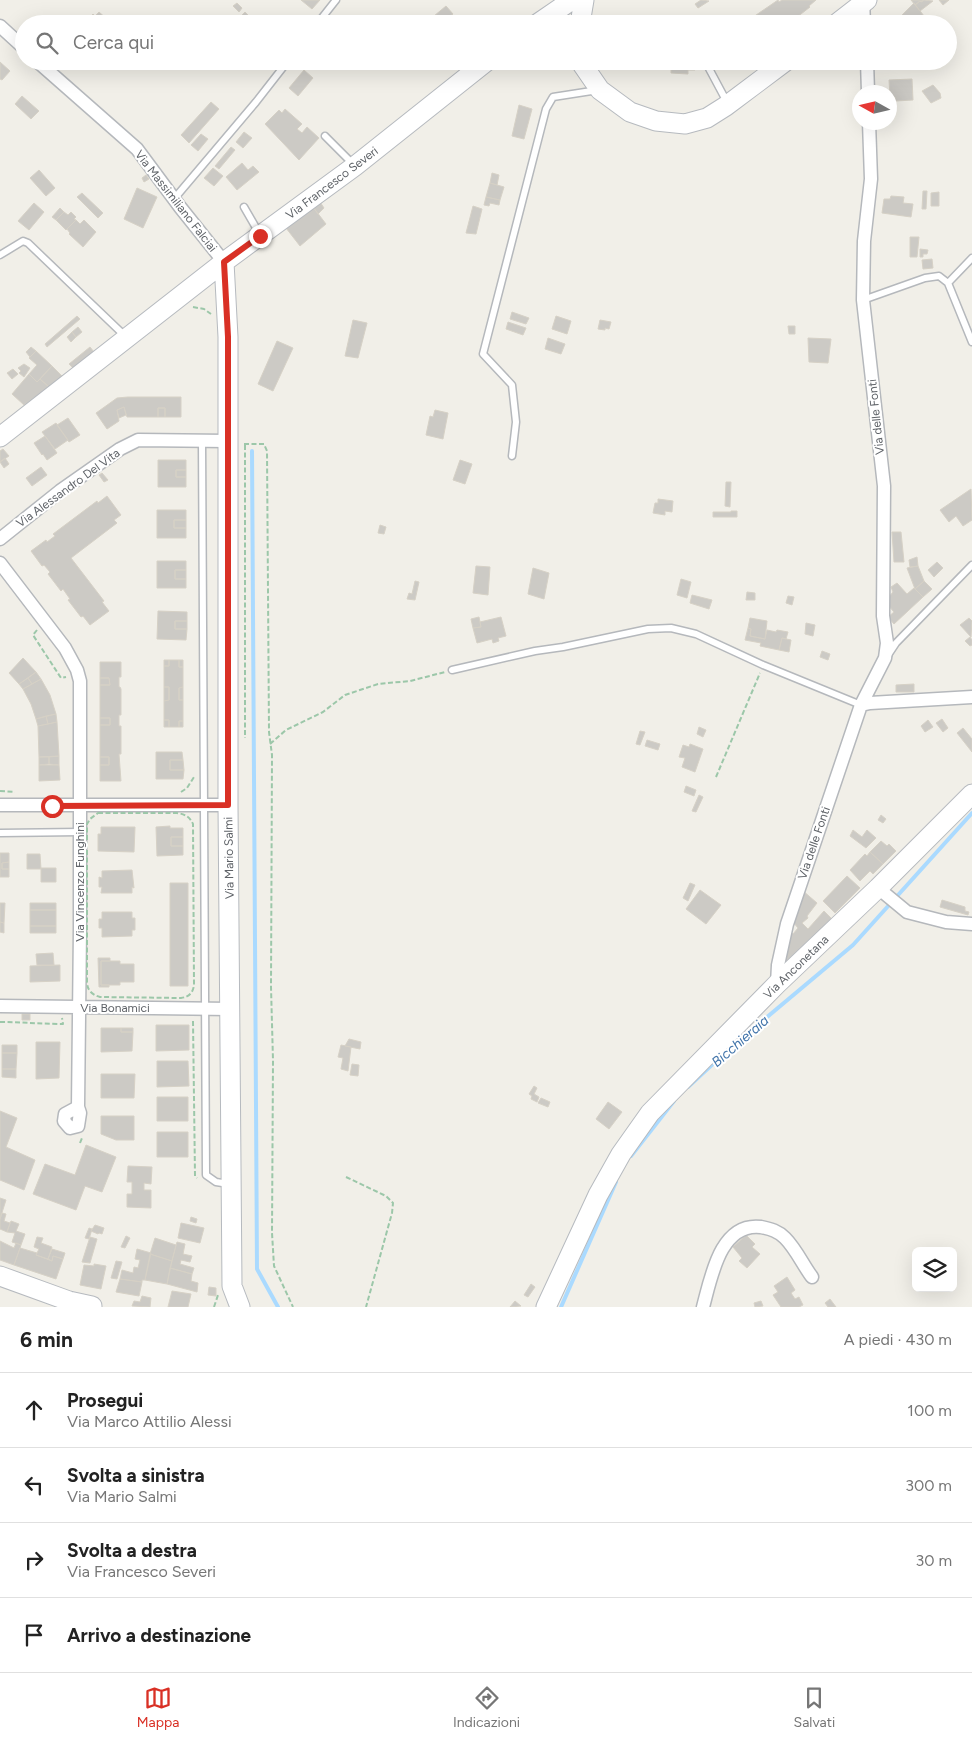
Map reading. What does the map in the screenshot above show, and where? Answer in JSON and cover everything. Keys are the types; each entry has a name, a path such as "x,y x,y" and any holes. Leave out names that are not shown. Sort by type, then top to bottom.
{"street":[{"path":"556,15 572,0"},
{"path":"582,15 584,0"},
{"path":"847,15 864,1"},
{"path":"864,1 864,15"},
{"path":"0,26 15,40"},
{"name":"Via Massimiliano Falciai","path":"47,70 137,149 224,262"},
{"name":"Via Francesco Severi","path":"0,437 128,339 224,262 355,166 476,70"},
{"path":"587,70 600,90 630,112 656,121 685,124 708,118 774,70"},
{"path":"867,70 868,85"},
{"name":"Via delle Fonti","path":"777,984 778,965 787,924 862,705 885,658 887,643 882,616 884,486 863,300 864,241 871,180 869,130"},
{"name":"Via Mario Salmi","path":"224,262 236,443 228,805 231,1184 225,1295 240,1307"},
{"name":"Via Alessandro Del Vita","path":"0,539 60,491 120,449 138,440 236,443"},
{"name":"Via Vincenzo Funghini","path":"0,563 65,648 77,670 80,681 81,806 84,828 78,1107"},
{"path":"862,705 972,697"},
{"name":"Via Anconetana","path":"546,1307 598,1195 621,1154 650,1112 777,984 882,892 972,794"},
{"path":"0,805 228,805"},
{"path":"882,892 905,911 946,922 972,924"},
{"name":"Via Bonamici","path":"0,1006 230,1009"},
{"path":"703,1307 717,1258 727,1241 742,1229 756,1227 773,1229 785,1238 812,1277"},
{"path":"0,1276 69,1301 93,1307"}],"lane":[{"path":"324,15 336,0"},
{"path":"174,199 281,70"},
{"path":"710,70 728,105"},
{"path":"512,456 516,422 512,385 484,354 546,109 553,97 600,90"},
{"path":"325,136 355,166"},
{"path":"244,207 260,236"},
{"path":"0,255 23,242 28,243 128,339"},
{"path":"948,284 972,258"},
{"path":"863,300 925,278 939,276 948,284 972,342"},
{"name":"Via Mario Salmi","path":"202,442 206,1175 216,1182 231,1184"},
{"path":"885,658 896,643 972,565"},
{"path":"452,670 648,629 671,628 696,634 763,665 862,705"},
{"path":"0,833 84,828"}],"path":[{"path":"188,306 204,309 212,316"},
{"path":"236,443 264,444 267,451 267,584 270,744 272,755 272,1233 274,1266 293,1307"},
{"path":"38,629 33,635 61,678 69,676"},
{"path":"716,777 763,665"},
{"path":"270,744 286,730 323,712 345,695 378,684 410,681 440,673"},
{"path":"180,793 187,788 194,776"},
{"path":"0,791 14,791 15,794"},
{"path":"98,813 182,814 187,816 194,824 194,985 193,990 188,996 181,998 100,997 95,996 88,990 84,828 90,819 98,813"},
{"path":"0,1022 63,1024 62,1016 67,1018"},
{"path":"190,1016 194,1023 195,1176 202,1181"},
{"path":"80,1143 82,1136"},
{"path":"346,1177 386,1196 393,1203 392,1213 366,1307"},
{"path":"214,1307 225,1295"}],"building":[{"path":"301,0 320,0 312,9"},
{"path":"701,0 709,1 698,8 695,4"},
{"path":"778,0 779,2 782,0 816,0 800,15 756,15"},
{"path":"911,0 924,0 915,5"},
{"path":"924,0 933,1 920,11 915,5"},
{"path":"939,0 949,0 943,5"},
{"path":"237,3 242,8 239,12 233,6"},
{"path":"914,3 923,15 902,15"},
{"path":"446,6 453,14 452,15 435,15"},
{"path":"0,62 10,71 2,80 0,79"},
{"path":"304,70 313,78 298,96 289,88"},
{"path":"671,70 688,70 688,74 671,73"},
{"path":"912,79 913,100 897,101 897,85 889,85 889,80"},
{"path":"933,85 940,93 941,98 931,103 922,91"},
{"path":"22,96 39,111 31,119 15,104"},
{"path":"211,102 219,109 189,143 181,135"},
{"path":"519,105 532,109 524,139 512,136"},
{"path":"285,109 302,124 297,129 302,133 307,127 319,138 299,160 265,124 279,110 282,113"},
{"path":"244,132 252,138 243,148 236,142"},
{"path":"201,134 208,139 198,151 191,145"},
{"path":"231,147 235,150 219,169 215,166"},
{"path":"242,163 248,170 253,166 259,172 237,190 226,177"},
{"path":"213,168 223,176 214,186 204,178"},
{"path":"39,170 55,188 46,196 30,178"},
{"path":"492,173 499,175 497,185 490,183"},
{"path":"146,175 149,179 144,182 142,178"},
{"path":"490,183 504,187 500,200 486,197"},
{"path":"137,188 157,197 143,228 124,219"},
{"path":"923,191 927,191 926,209 922,209"},
{"path":"939,192 939,206 931,206 931,193"},
{"path":"82,193 103,213 98,218 77,197"},
{"path":"891,196 904,197 903,203 913,204 911,217 882,213 884,199 890,199"},
{"path":"486,197 500,200 499,205 490,203 489,206 484,205"},
{"path":"320,202 324,208 318,214 313,207"},
{"path":"34,203 44,212 29,230 18,221"},
{"path":"473,206 482,209 476,234 466,233"},
{"path":"313,207 326,224 300,246 286,228"},
{"path":"60,208 64,212 56,220 52,217"},
{"path":"64,212 68,215 71,212 76,217 74,219 76,220 66,230 56,220"},
{"path":"76,220 80,224 84,220 96,232 83,247 69,234 67,229"},
{"path":"910,237 919,237 917,257 910,257"},
{"path":"920,249 928,250 927,254 923,254 923,257 920,257"},
{"path":"932,259 933,268 923,269 922,260"},
{"path":"512,312 529,318 526,324 510,319"},
{"path":"77,316 80,319 47,347 45,344"},
{"path":"556,316 571,321 567,334 552,329"},
{"path":"353,320 367,323 358,358 345,356"},
{"path":"600,320 611,322 609,329 598,329"},
{"path":"508,322 526,328 523,335 506,329"},
{"path":"788,326 795,326 795,334 789,334"},
{"path":"78,327 82,332 76,337 72,332"},
{"path":"72,332 76,337 71,342 67,337"},
{"path":"548,338 565,344 561,354 545,349"},
{"path":"808,338 831,339 828,363 809,362"},
{"path":"277,341 293,348 273,391 258,384"},
{"path":"31,347 36,351 30,357 26,352"},
{"path":"90,347 94,352 74,369 69,364"},
{"path":"36,351 52,366 37,382 29,374 37,365 29,358"},
{"path":"24,364 30,368 24,377 19,373 21,371 18,368"},
{"path":"52,366 63,377 49,387 40,379"},
{"path":"13,369 18,374 12,379 7,373"},
{"path":"29,374 37,382 40,379 49,387 24,405 12,394"},
{"path":"181,397 181,417 165,417 165,408 158,408 158,417 127,417 124,407 117,410 119,421 107,429 96,413 117,398"},
{"path":"124,407 126,415 119,418 117,410"},
{"path":"158,408 165,408 165,417 158,417"},
{"path":"435,410 448,413 443,439 426,435 430,416 433,417"},
{"path":"68,418 80,435 69,442 57,425"},
{"path":"56,423 68,440 55,449 42,432"},
{"path":"45,436 57,453 47,460 34,443"},
{"path":"3,449 9,456 0,462 0,451"},
{"path":"5,458 9,464 4,468 0,462"},
{"path":"158,460 186,460 186,470 176,470 176,477 186,477 186,487 158,487"},
{"path":"460,460 472,464 465,484 453,480"},
{"path":"41,467 47,475 32,486 26,478"},
{"path":"176,470 186,470 186,477 176,477"},
{"path":"102,473 108,480 104,482 99,475"},
{"path":"726,482 731,482 730,507 725,506"},
{"path":"971,489 972,520 963,526 956,516 949,522 940,510"},
{"path":"107,496 121,515 114,520 117,523 71,558 104,601 102,602 109,611 90,625 83,616 81,617 68,600 70,599 63,589 61,591 48,574 50,572 44,565 42,566 31,551 46,540 47,542 55,536 53,534 97,501 98,503"},
{"path":"658,499 673,501 672,512 665,511 665,515 653,513"},
{"path":"157,510 186,510 186,520 174,520 174,528 186,528 186,538 157,538"},
{"path":"737,511 737,517 713,517 713,512"},
{"path":"174,520 186,520 186,528 174,528"},
{"path":"380,525 386,527 384,534 378,533"},
{"path":"892,532 901,532 904,562 894,562"},
{"path":"917,557 918,566 910,567 909,560"},
{"path":"157,561 186,561 186,570 175,570 175,579 186,579 186,588 157,588"},
{"path":"937,562 943,568 934,577 928,570"},
{"path":"476,566 490,567 488,595 473,593"},
{"path":"918,566 924,581 915,589 907,568"},
{"path":"533,568 549,573 544,599 528,594"},
{"path":"175,570 186,570 186,579 175,579"},
{"path":"681,579 691,582 687,598 677,595"},
{"path":"415,581 419,582 415,600 407,599 409,593 412,594"},
{"path":"924,581 932,589 923,597 915,589"},
{"path":"897,583 907,594 914,588 923,597 894,624 888,617 894,612 887,604 888,598 893,592 891,587"},
{"path":"747,592 755,593 755,600 746,600"},
{"path":"692,595 712,600 709,609 690,603"},
{"path":"788,596 794,597 792,605 786,603"},
{"path":"158,611 187,612 187,621 175,621 175,629 187,629 186,640 157,639"},
{"path":"479,617 481,627 473,628 471,619"},
{"path":"501,617 506,636 498,638 499,641 493,643 492,639 477,643 473,628 481,627 480,622"},
{"path":"750,618 767,621 765,639 750,636 751,629 748,628"},
{"path":"969,618 972,621 971,637 960,625"},
{"path":"175,621 187,621 187,629 175,629"},
{"path":"806,623 815,625 813,636 805,634"},
{"path":"748,628 751,629 750,636 765,639 767,630 788,632 786,639 782,638 779,650 760,646 761,643 745,640"},
{"path":"970,637 972,645 970,646 965,641"},
{"path":"782,638 791,640 789,652 779,650"},
{"path":"822,651 830,654 828,660 820,657"},
{"path":"23,658 36,672 19,684 9,673"},
{"path":"164,660 169,660 169,666 164,666"},
{"path":"169,660 179,660 179,667 183,667 183,687 179,688 179,700 183,700 183,721 179,721 179,727 169,727 169,720 164,720 164,701 169,700 169,687 164,687 164,666 169,666"},
{"path":"179,660 183,660 183,667 179,667"},
{"path":"100,662 121,662 119,687 121,689 121,715 119,715 119,726 121,726 121,754 119,754 121,781 100,781 100,765 109,765 109,757 100,757 100,725 110,725 110,718 100,718 100,685 110,685 109,678 100,678"},
{"path":"36,672 41,679 32,684 28,678"},
{"path":"28,678 32,684 23,689 19,684"},
{"path":"100,678 109,678 110,685 100,685"},
{"path":"41,679 50,695 56,714 36,719 23,689"},
{"path":"914,684 914,692 896,692 896,685"},
{"path":"164,687 169,687 169,700 164,701"},
{"path":"183,687 183,700 179,700 179,688"},
{"path":"56,714 57,722 48,724 46,716"},
{"path":"46,716 48,724 38,726 36,719"},
{"path":"100,718 110,718 110,725 100,725"},
{"path":"942,719 948,728 943,732 936,723"},
{"path":"164,720 169,720 169,727 164,727"},
{"path":"928,720 933,727 925,732 921,726"},
{"path":"179,721 183,721 183,727 179,727"},
{"path":"57,722 59,756 39,757 38,726"},
{"path":"699,727 706,730 703,737 697,734"},
{"path":"963,728 972,739 972,752 957,733"},
{"path":"640,731 645,732 640,745 636,744"},
{"path":"647,740 660,744 658,750 645,746"},
{"path":"690,744 703,749 695,772 682,767 685,758 679,757 683,745 689,747"},
{"path":"156,752 182,752 183,760 170,760 170,770 184,770 183,779 156,779"},
{"path":"59,756 59,765 49,764 49,757"},
{"path":"39,757 49,757 49,764 39,765"},
{"path":"100,757 109,757 109,765 100,765"},
{"path":"170,760 183,760 184,770 170,770"},
{"path":"39,765 59,765 60,780 39,781"},
{"path":"686,786 696,790 694,796 684,792"},
{"path":"699,795 703,797 696,812 692,811"},
{"path":"881,815 886,819 883,823 878,820"},
{"path":"170,826 170,828 183,828 183,837 171,837 171,846 183,846 183,855 157,856 156,827"},
{"path":"101,827 135,827 134,852 98,851 98,834 101,834"},
{"path":"853,830 862,837 867,830 876,838 866,848 850,836"},
{"path":"171,837 183,837 183,846 171,846"},
{"path":"881,841 887,846 889,844 896,851 883,864 870,852"},
{"path":"870,852 883,864 873,874 870,871 860,881 850,870 865,854 867,856"},
{"path":"0,853 9,853 9,862 2,863 2,869 9,869 9,877 0,877"},
{"path":"27,854 40,854 41,869 27,869"},
{"path":"9,862 9,869 2,869 2,863"},
{"path":"41,868 56,868 56,882 41,882"},
{"path":"132,870 134,888 132,887 132,893 101,893 102,887 99,887 99,877 102,878 102,871"},
{"path":"847,876 860,888 835,913 823,901"},
{"path":"170,883 188,883 188,986 170,986"},
{"path":"690,883 695,885 688,901 683,898"},
{"path":"700,890 721,905 706,924 686,909"},
{"path":"802,890 817,903 807,916 808,918 802,923 808,929 824,911 833,920 787,964 783,962 789,931 793,934 798,928 793,922"},
{"path":"942,900 965,907 965,911 969,912 968,915 940,907"},
{"path":"0,903 5,903 4,923 0,922"},
{"path":"30,903 56,903 56,910 30,910"},
{"path":"30,910 56,910 56,926 30,926"},
{"path":"102,912 132,912 132,918 135,918 135,930 132,930 132,936 102,937 99,919 102,919"},
{"path":"0,922 4,923 4,933 0,932"},
{"path":"30,926 56,926 56,933 30,933"},
{"path":"53,953 54,965 37,965 36,954"},
{"path":"98,958 110,958 110,961 101,961 101,985 109,985 109,987 99,987"},
{"path":"101,961 120,961 120,964 134,964 134,982 120,982 120,985 101,985"},
{"path":"60,965 60,981 30,982 30,966"},
{"path":"22,1014 30,1014 30,1020 22,1020"},
{"path":"156,1025 189,1025 189,1050 156,1051"},
{"path":"101,1028 121,1028 121,1032 133,1032 132,1051 101,1052"},
{"path":"121,1028 133,1028 133,1032 121,1032"},
{"path":"349,1039 361,1042 360,1049 345,1046"},
{"path":"36,1042 60,1042 59,1078 36,1079"},
{"path":"2,1045 17,1045 17,1053 2,1053"},
{"path":"341,1045 351,1047 348,1071 341,1069 343,1058 338,1057"},
{"path":"2,1053 17,1053 16,1069 2,1069"},
{"path":"157,1061 188,1061 189,1086 157,1087"},
{"path":"352,1064 359,1065 358,1076 350,1075"},
{"path":"2,1069 16,1069 16,1078 2,1077"},
{"path":"101,1074 135,1074 134,1098 101,1098"},
{"path":"534,1086 537,1088 534,1094 539,1097 537,1102 531,1099 532,1096 529,1094"},
{"path":"157,1097 188,1097 188,1121 157,1121"},
{"path":"541,1098 550,1102 548,1107 538,1103"},
{"path":"608,1102 622,1112 609,1129 596,1119"},
{"path":"0,1111 17,1118 6,1147 35,1160 24,1190 0,1180"},
{"path":"101,1116 134,1116 134,1140 116,1140 101,1134"},
{"path":"157,1132 188,1132 188,1157 157,1157"},
{"path":"86,1145 116,1157 102,1192 85,1186 76,1210 33,1194 45,1164 75,1175"},
{"path":"128,1166 152,1167 151,1184 144,1183 144,1190 151,1190 151,1208 127,1207 127,1194 132,1194 132,1182 127,1182"},
{"path":"0,1198 6,1200 0,1219"},
{"path":"2,1213 6,1214 4,1221 10,1223 7,1232 0,1229"},
{"path":"191,1217 197,1219 196,1223 190,1221"},
{"path":"11,1221 19,1224 16,1231 25,1234 21,1245 12,1242 15,1233 7,1232"},
{"path":"181,1223 204,1228 200,1243 178,1238"},
{"path":"95,1225 104,1228 102,1234 91,1231"},
{"path":"89,1228 92,1229 89,1239 85,1238"},
{"path":"746,1235 755,1244 752,1247 760,1254 747,1268 739,1261 742,1258 733,1247"},
{"path":"126,1236 130,1238 125,1248 121,1247"},
{"path":"37,1237 43,1238 41,1243 52,1247 48,1259 36,1255 39,1249 34,1247"},
{"path":"90,1237 97,1239 90,1263 82,1262"},
{"path":"155,1238 176,1245 172,1261 150,1254"},
{"path":"0,1241 14,1248 16,1243 21,1245 14,1265 0,1260"},
{"path":"177,1242 185,1244 183,1254 192,1256 190,1262 181,1260 180,1264 194,1268 192,1274 170,1268"},
{"path":"20,1248 37,1253 36,1255 52,1261 53,1256 63,1259 56,1279 14,1265"},
{"path":"52,1249 65,1253 63,1259 53,1256 52,1261 48,1259"},
{"path":"137,1249 151,1253 145,1280 142,1280 142,1282 120,1279 122,1270 133,1273 134,1267 138,1268 140,1260 135,1259"},
{"path":"150,1254 172,1261 167,1284 145,1280"},
{"path":"116,1261 122,1262 117,1279 111,1278"},
{"path":"94,1264 106,1266 101,1289 80,1285 84,1265 94,1266"},
{"path":"170,1268 192,1274 191,1281 198,1283 197,1292 167,1284"},
{"path":"787,1277 795,1290 791,1293 795,1299 799,1297 803,1305 799,1307 781,1307 773,1295 778,1292 774,1286"},
{"path":"120,1279 142,1282 139,1296 116,1292"},
{"path":"531,1284 535,1287 528,1297 524,1295"},
{"path":"209,1287 216,1288 216,1296 208,1295"},
{"path":"172,1291 191,1294 188,1307 168,1307"},
{"path":"142,1296 151,1298 150,1307 132,1306 134,1301 140,1302"},
{"path":"830,1299 836,1307 828,1307 825,1303"},
{"path":"515,1301 521,1306 510,1307"},
{"path":"761,1301 763,1306 755,1307 754,1303"}],"waterway":[{"path":"252,451 257,1269 278,1307"},
{"name":"Bicchieraia","path":"688,1087 729,1049 853,945 972,813"},
{"name":"Bicchieraia","path":"631,1156 674,1101"},
{"name":"Bicchieraia","path":"561,1307 616,1182"}],"route":[{"path":"52,806 228,805 228,337 224,262 260,236"}]}
